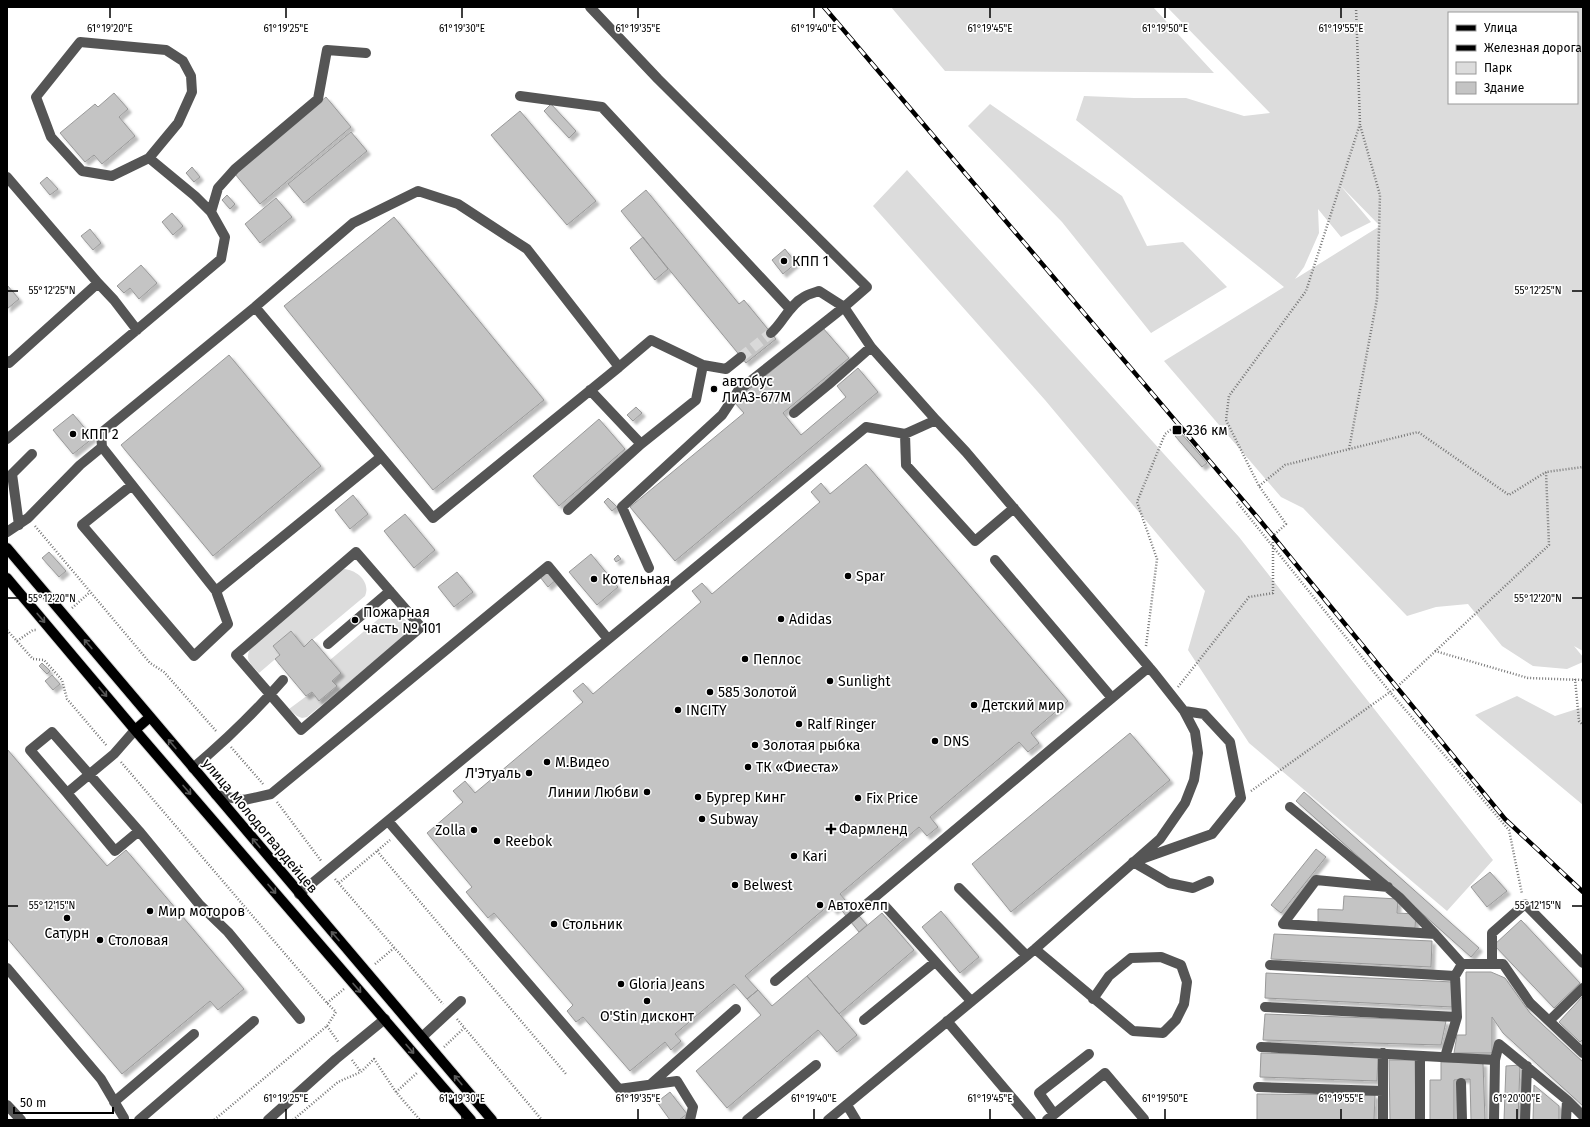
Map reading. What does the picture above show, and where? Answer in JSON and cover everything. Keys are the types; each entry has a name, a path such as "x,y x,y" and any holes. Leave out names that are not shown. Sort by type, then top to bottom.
{"main road":[{"name":"улица Молодогвардейцев","path":"7,548 492,1120"},
{"path":"7,578 135,730 471,1120"},
{"path":"135,730 150,717"},
{"path":"385,1019 397,1008"}],"street":[{"path":"590,7 658,79 867,287 738,391 722,415 622,507 649,568"},
{"path":"80,42 166,50 183,61 192,76 192,92 178,123 149,158 112,176 82,171 51,137 36,97 80,42"},
{"path":"211,212 218,188 235,169 318,99 327,50 366,53"},
{"path":"520,96 602,107 790,309"},
{"path":"7,439 221,259 224,237 211,212 195,196 149,158"},
{"path":"7,177 98,284 114,300 136,330"},
{"path":"132,485 82,525 194,656 228,624 216,591 102,447 101,433 255,307 353,223 418,190 458,204 527,249 619,366"},
{"path":"7,361 9,362 98,284"},
{"path":"771,333 778,327 790,309 803,297 819,291 844,307 871,347 966,452 1171,694 1184,711 1194,732 1198,753 1194,780 1185,803 1160,838 1035,949 828,1120"},
{"path":"255,307 433,518 652,340 703,365 726,369 741,357"},
{"path":"794,413 871,347"},
{"path":"568,510 641,444 696,400 703,365"},
{"path":"590,390 641,444"},
{"path":"299,894 866,427 905,434 936,420"},
{"path":"905,434 906,466 976,541 1014,508"},
{"path":"7,532 28,518 80,465 102,447"},
{"path":"19,525 12,474 32,454"},
{"path":"216,591 381,457"},
{"path":"356,552 421,627 301,730 270,695 236,655 356,552"},
{"path":"996,560 1112,698"},
{"path":"216,795 244,800 271,794 548,566 608,639"},
{"path":"328,644 390,591"},
{"path":"775,981 1149,667"},
{"path":"193,768 225,741 283,680"},
{"path":"1133,862 1212,834 1241,798 1230,742 1204,714 1184,711"},
{"path":"67,793 114,754 135,730"},
{"path":"139,831 115,851 30,750 52,732 139,831 199,904 228,932 300,1019"},
{"path":"1290,807 1399,896 1462,964 1503,964 1530,1003 1582,1051"},
{"path":"388,821 619,1089 677,1080 693,1107 690,1120"},
{"path":"1133,862 1169,883 1193,888 1209,881"},
{"path":"1388,888 1316,880 1282,924 1435,934"},
{"path":"959,888 1026,955"},
{"path":"1492,964 1492,933 1525,904 1583,963"},
{"path":"886,906 971,1001"},
{"path":"1035,949 1093,999 1133,1031 1163,1033 1176,1020 1184,1004 1187,982 1181,965 1161,957 1131,958 1109,976 1093,999"},
{"path":"864,1020 935,962"},
{"path":"1445,1057 1457,1017 1455,976 1462,964"},
{"path":"1270,965 1455,976"},
{"path":"7,968 101,1078 124,1119"},
{"path":"1549,1021 1583,988"},
{"path":"422,1037 461,1001"},
{"path":"1265,1007 1457,1017"},
{"path":"651,1084 736,1009"},
{"path":"268,1120 336,1059 385,1019"},
{"path":"139,1120 254,1021"},
{"path":"948,1021 1031,1120"},
{"path":"114,1102 194,1034"},
{"path":"1494,1120 1496,1060 1499,1044 1567,1100 1583,1116"},
{"path":"1261,1047 1496,1060"},
{"path":"1382,1053 1383,1120"},
{"path":"1089,1054 1039,1093 1051,1117 1105,1073 1144,1119"},
{"path":"1420,1056 1420,1120"},
{"path":"747,1120 816,1065"},
{"path":"1525,1120 1527,1066"},
{"path":"1461,1083 1462,1120"},
{"path":"1258,1087 1383,1091"},
{"path":"1566,1120 1567,1100"},
{"path":"7,1105 21,1120"},
{"path":"847,1105 856,1120"}],"path":[{"path":"1349,449 1377,298 1380,195 1360,124 1356,7"},
{"path":"1171,694 1249,597 1273,593 1273,536 1286,524 1259,486 1226,420 1230,396 1306,291 1360,124"},
{"path":"1141,658 1148,642 1157,559 1137,502 1165,434 1173,428"},
{"path":"1259,486 1285,466 1418,432 1509,495 1546,472 1583,467"},
{"path":"1241,798 1397,687 1549,544 1546,472"},
{"path":"1237,502 1390,692 1509,830 1525,904"},
{"path":"28,518 150,663 164,672 271,794 328,870 542,1120"},
{"path":"7,630 33,659 44,660 62,680 67,699 336,1012 327,1026 214,1120"},
{"path":"1434,651 1528,678 1583,680"},
{"path":"1575,679 1579,721 1583,725"},
{"path":"339,883 398,833"},
{"path":"377,851 566,1074"},
{"path":"293,1120 338,1082 361,1072 374,1060 396,1092 420,1120"}],"green space":[{"path":"891,7 1153,7 1214,73 945,71"},
{"path":"1167,7 1583,7 1583,651 1574,646 1583,657 1583,662 1567,669 1533,666 1502,646 1468,604 1436,607 1407,616 1303,508 1281,497 1164,361 1284,287 1076,120 1084,96 1186,98 1244,116 1270,113","holes":["1340,185 1380,226 1295,279 1304,267 1319,233 1318,209 1341,237 1371,222"]},
{"path":"990,104 1122,196 1147,246 1183,242 1227,287 1151,333 1062,222 968,126"},
{"path":"907,170 1239,537 1493,860 1447,911 1249,743 1188,650 1205,591 1045,400 873,206"},
{"path":"344,569 358,574 362,578 366,586 365,596 304,647 291,631 273,646 280,655 259,673 249,662 248,656 250,648 338,572"},
{"path":"389,613 401,615 407,622 408,633 405,637 307,717 302,718 297,716 289,709 312,692 319,701 336,687 332,681 330,660 382,616"},
{"path":"1517,696 1555,716 1583,707 1583,805 1475,715"}],"building":[{"path":"114,93 128,109 119,117 135,136 102,164 94,155 85,162 60,133 95,104 98,107"},
{"path":"326,97 351,127 260,204 235,174"},
{"path":"551,104 576,131 569,138 544,111"},
{"path":"520,111 596,201 567,225 491,135"},
{"path":"351,132 367,151 304,203 288,184"},
{"path":"192,167 200,177 194,182 186,173"},
{"path":"47,177 58,189 50,195 40,183"},
{"path":"646,190 739,304 744,300 776,339 746,363 621,211"},
{"path":"227,195 235,204 230,209 222,200"},
{"path":"276,198 292,217 260,243 245,224"},
{"path":"172,213 183,226 173,235 162,222"},
{"path":"394,217 544,400 433,490 284,306"},
{"path":"90,229 101,243 93,250 81,236"},
{"path":"643,237 668,269 655,280 630,248"},
{"name":"КПП 1","path":"785,249 796,263 783,274 772,260"},
{"path":"141,265 157,283 139,299 130,288 124,293 117,286"},
{"path":"7,285 19,299 7,309"},
{"path":"823,328 849,358 783,413 801,435 846,397 837,386 858,368 878,392 675,561 630,507 744,413 734,402"},
{"path":"229,355 321,466 213,556 121,445"},
{"path":"636,407 642,413 633,421 627,415"},
{"name":"КПП 2","path":"73,414 93,438 73,454 53,430"},
{"path":"599,419 625,449 559,506 533,476"},
{"path":"1180,432 1207,463 1202,467 1175,436"},
{"name":"ТК «Фиеста»","path":"866,464 1068,701 1031,733 1039,743 1028,752 1019,742 930,817 938,827 927,836 919,827 840,894 846,901 839,907 834,911 829,905 745,976 758,990 747,999 734,984 675,1034 681,1041 671,1050 665,1042 630,1071 583,1017 576,1022 567,1011 573,1005 494,913 488,918 466,892 472,887 427,833 463,802 453,791 465,781 475,793 583,702 573,691 583,683 593,694 701,602 692,591 702,583 712,594 820,502 811,492 821,483 830,494"},
{"path":"353,495 368,514 350,529 335,510"},
{"path":"608,498 617,507 612,511 604,502"},
{"path":"405,514 435,550 414,568 384,531"},
{"path":"49,552 66,571 59,577 42,558"},
{"name":"Котельная","path":"591,554 618,587 597,605 569,572"},
{"path":"618,555 621,559 616,562 614,559"},
{"path":"550,569 558,578 548,587 540,577"},
{"path":"457,572 473,592 454,607 438,587"},
{"path":"291,631 304,647 312,639 341,673 332,681 337,686 319,701 312,692 306,696 275,659 280,655 273,646"},
{"path":"42,663 50,671 47,674 39,666"},
{"path":"52,675 60,684 53,690 45,681"},
{"path":"1130,733 1170,780 1011,912 972,864"},
{"path":"7,749 107,866 126,850 244,989 218,1010 210,1001 122,1074 7,938"},
{"path":"1304,792 1479,948 1471,957 1296,801"},
{"path":"1316,849 1326,857 1281,913 1271,905"},
{"path":"1490,872 1507,891 1487,907 1471,887"},
{"path":"1344,896 1398,899 1397,913 1416,914 1415,928 1318,922 1318,909 1343,910"},
{"path":"846,901 867,925 859,932 839,907"},
{"path":"941,911 979,957 960,973 922,927"},
{"path":"882,913 914,950 839,1014 807,976"},
{"path":"1521,920 1580,983 1554,1008 1494,945"},
{"path":"1274,934 1432,941 1431,967 1271,959"},
{"path":"1466,972 1491,972 1505,978 1530,1013 1583,1062 1583,1106 1503,1033 1492,1017 1492,1053 1454,1053 1457,1035 1466,1035"},
{"path":"1266,973 1453,982 1452,1007 1265,998"},
{"path":"807,976 857,1035 837,1052 818,1030 727,1108 696,1071 761,1015 747,999 758,990 772,1006"},
{"path":"1583,996 1583,1039 1580,1042 1559,1022"},
{"path":"1265,1014 1446,1021 1441,1045 1263,1040"},
{"path":"1261,1053 1378,1056 1377,1081 1260,1077"},
{"path":"1389,1060 1415,1060 1416,1120 1390,1120"},
{"path":"1441,1062 1483,1063 1485,1120 1471,1120 1470,1079 1454,1080 1454,1120 1430,1120 1430,1080 1441,1080"},
{"path":"1520,1065 1518,1120 1504,1120 1506,1066"},
{"path":"1534,1085 1559,1106 1559,1120 1533,1120"},
{"path":"670,1092 687,1114 679,1120 670,1120 657,1102"},
{"path":"1257,1094 1375,1095 1374,1120 1257,1120"}],"tunnel":[{"path":"741,357 771,333"}],"railway":[{"path":"824,7 1258,518 1505,819 1583,892"}],"place":[{"name":"КПП 1","path":"784,261"},
{"name":"автобус ЛиАЗ-677М","path":"714,389"},
{"name":"236 км","path":"1177,430"},
{"name":"КПП 2","path":"73,434"},
{"name":"Spar","path":"848,576"},
{"name":"Котельная","path":"594,579"},
{"name":"Adidas","path":"781,619"},
{"name":"Пожарная часть № 101","path":"355,620"},
{"name":"Пеплос","path":"745,659"},
{"name":"Sunlight","path":"830,681"},
{"name":"585 Золотой","path":"710,692"},
{"name":"Детский мир","path":"974,705"},
{"name":"INCITY","path":"678,710"},
{"name":"Ralf Ringer","path":"799,724"},
{"name":"DNS","path":"935,741"},
{"name":"Золотая рыбка","path":"755,745"},
{"name":"М.Видео","path":"547,762"},
{"name":"ТК «Фиеста»","path":"748,767"},
{"name":"Л'Этуаль","path":"529,773"},
{"name":"Линии Любви","path":"647,792"},
{"name":"Бургер Кинг","path":"698,797"},
{"name":"Fix Price","path":"858,798"},
{"name":"Subway","path":"702,819"},
{"name":"Фармленд","path":"831,829"},
{"name":"Zolla","path":"474,830"},
{"name":"Reebok","path":"497,841"},
{"name":"Kari","path":"794,856"},
{"name":"Belwest","path":"735,885"},
{"name":"Автохелп","path":"820,905"},
{"name":"Мир моторов","path":"150,911"},
{"name":"Сатурн","path":"67,918"},
{"name":"Стольник","path":"554,924"},
{"name":"Столовая","path":"100,940"},
{"name":"Gloria Jeans","path":"621,984"},
{"name":"O'Stin дисконт","path":"647,1001"}]}
